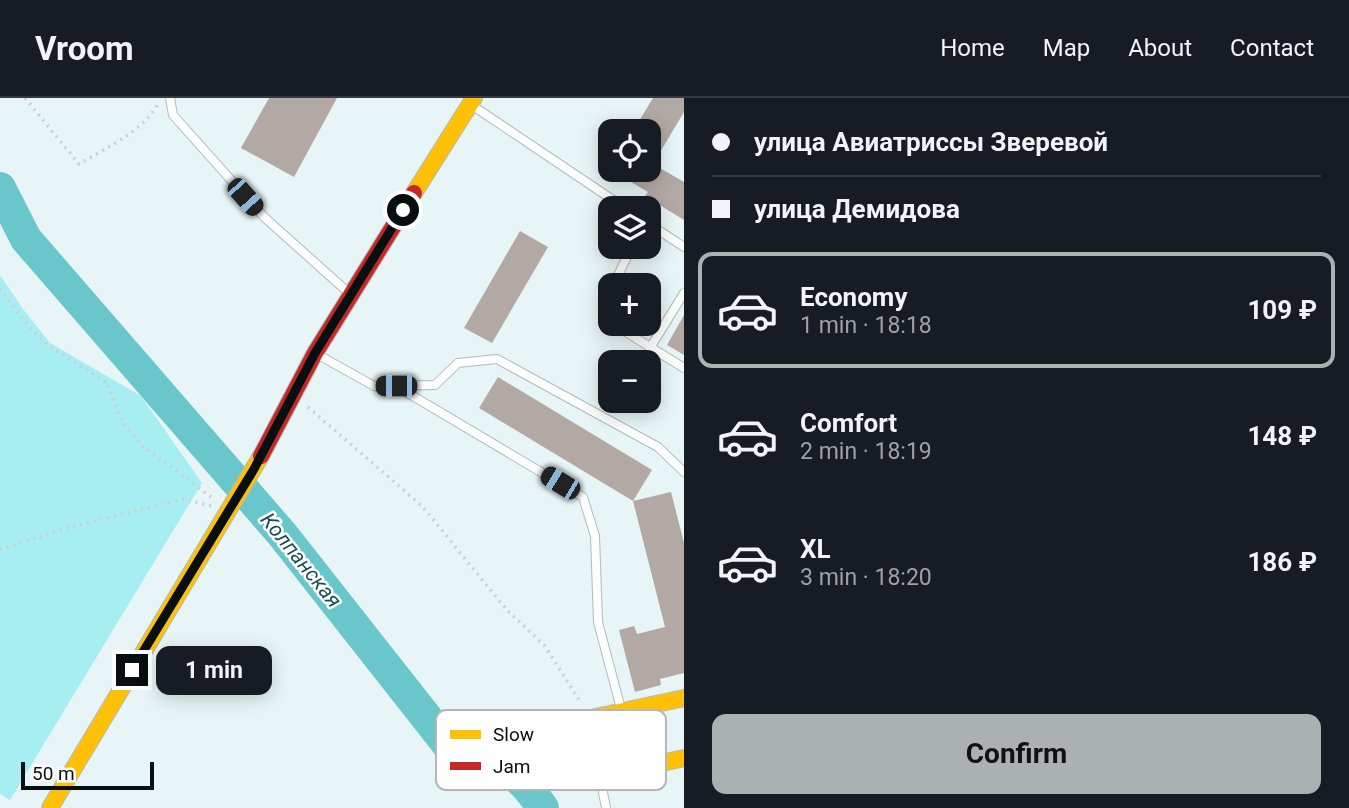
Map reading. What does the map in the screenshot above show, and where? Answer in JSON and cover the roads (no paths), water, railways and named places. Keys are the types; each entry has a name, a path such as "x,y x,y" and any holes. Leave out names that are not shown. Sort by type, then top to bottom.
{"street":[{"path":"50,808 254,469 315,353 350,294 472,101"},
{"path":"631,710 684,698"},
{"path":"666,762 684,758"}],"lane":[{"path":"170,98 173,116 264,217 350,294"},
{"path":"472,101 608,196"},
{"path":"661,232 684,247"},
{"path":"650,348 684,293"},
{"path":"632,336 684,368"},
{"path":"315,353 374,386 435,385 458,363 497,359 659,447 684,472"},
{"path":"396,386 583,497 595,536 598,622 621,710"},
{"path":"603,790 606,808"}],"waterway":[{"name":"Колпанская","path":"0,188 26,239 282,534 436,730"},
{"name":"Колпанская","path":"529,790 543,808"}]}
